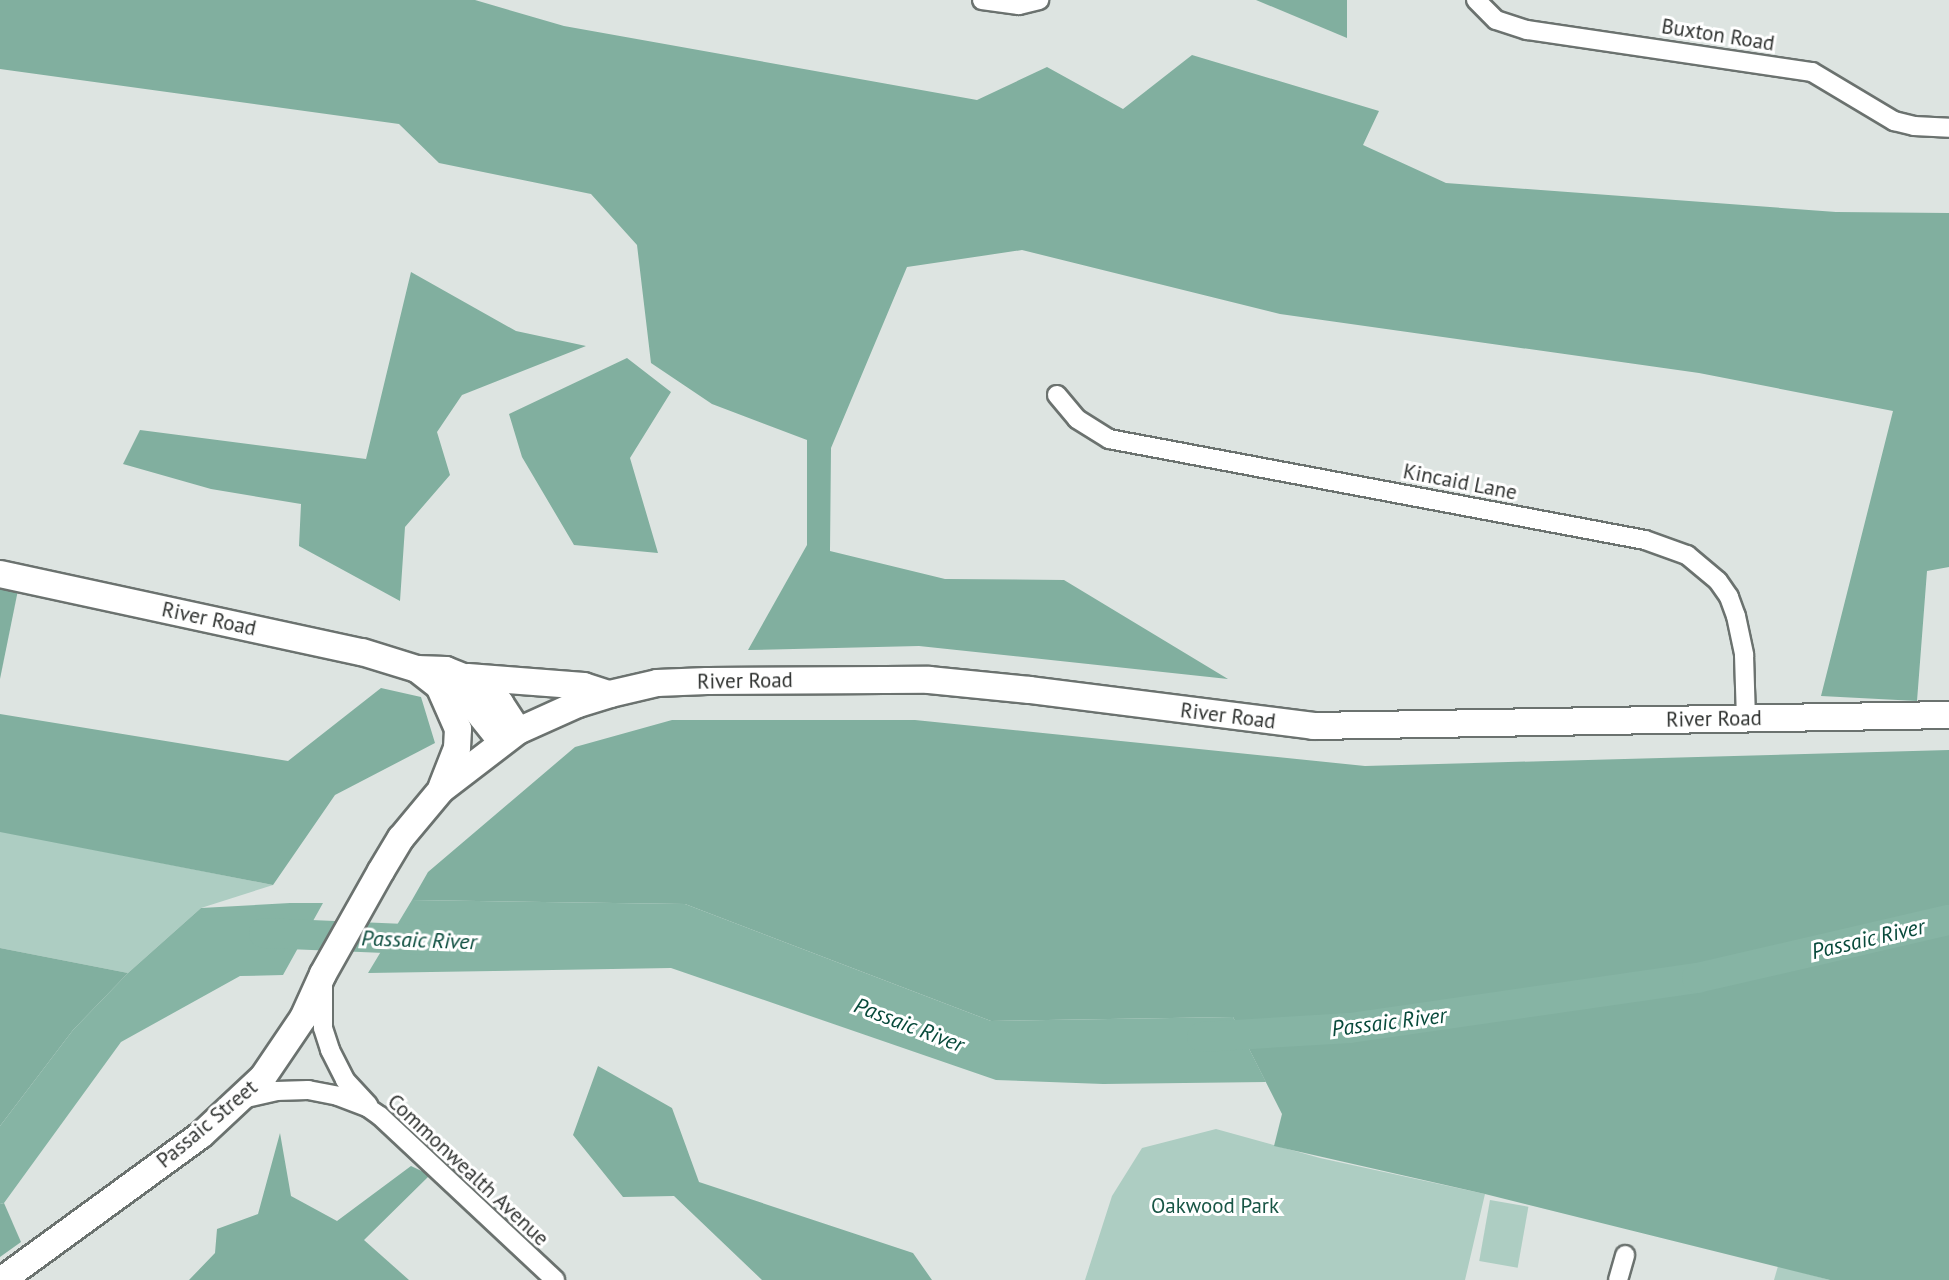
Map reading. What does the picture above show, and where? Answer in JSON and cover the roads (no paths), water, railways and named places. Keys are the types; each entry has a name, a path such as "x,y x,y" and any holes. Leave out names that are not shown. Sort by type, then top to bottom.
{"main road":[{"name":"River Road","path":"0,574 362,652 417,669"},
{"path":"417,669 446,670 466,676 584,686 610,694"},
{"path":"417,669 439,686 470,702 510,737"},
{"path":"466,676 478,683 500,703 510,737"},
{"name":"River Road","path":"510,737 578,704 610,694 657,683 707,681 929,680 1030,690 1313,726 1949,715"},
{"path":"439,686 458,729 457,748 441,790"},
{"name":"Passaic Street","path":"5,1279 201,1135 242,1100 263,1077 291,1037 365,897 401,838 441,790 510,737"}],"street":[{"path":"982,0 1019,5 1039,0"},
{"name":"Buxton Road","path":"1476,0 1496,20 1527,30 1812,72 1853,94 1894,121 1914,126 1949,128"},
{"name":"Kincaid Lane","path":"1057,395 1077,419 1109,439 1645,540 1687,555 1718,581 1729,597 1736,616 1744,655 1746,718"},
{"path":"323,974 323,1028 330,1050 345,1080 380,1116"},
{"name":"Commonwealth Avenue","path":"242,1100 276,1090 308,1090 338,1095 380,1116 555,1280"},
{"path":"1618,1280 1625,1255"}],"water":[{"path":"412,900 685,904 991,1021 1233,1017 1266,1082 1103,1084 996,1080 671,968 368,973"},
{"path":"323,903 283,975 240,976 121,1042 4,1203 0,1204 0,1126 73,1030 128,973 201,908"}],"waterway":[{"name":"Passaic River","path":"1202,1037 1350,1028 1697,978 1949,920"},
{"name":"Passaic River","path":"264,933 428,940"}],"park label":[{"name":"Oakwood Park","path":"1215,1206"}]}
